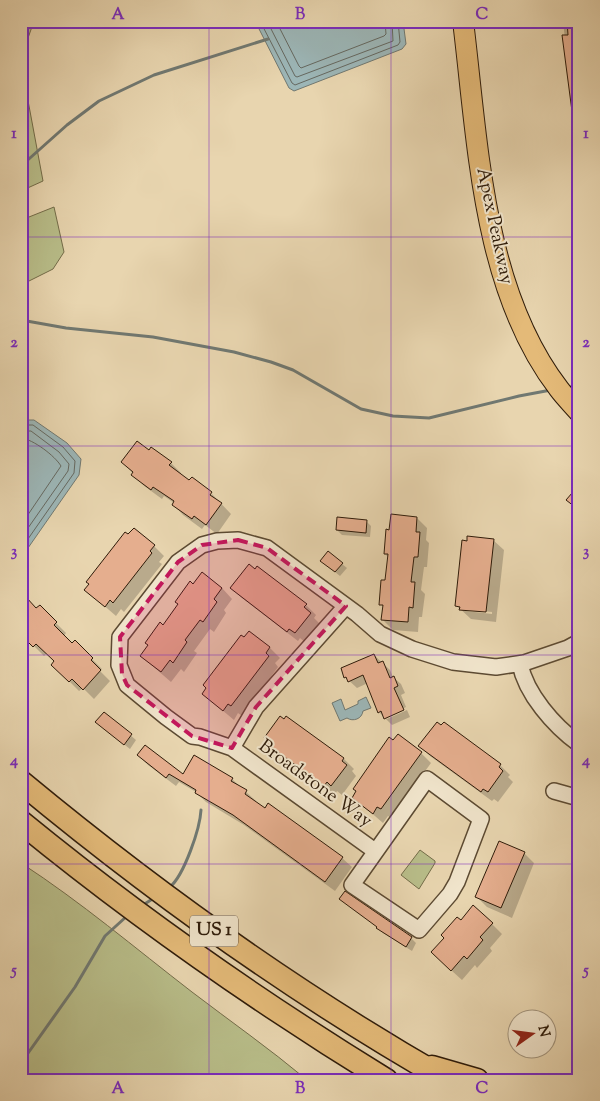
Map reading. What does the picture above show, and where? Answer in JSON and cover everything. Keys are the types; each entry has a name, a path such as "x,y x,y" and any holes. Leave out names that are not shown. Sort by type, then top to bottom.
{"highway":[{"name":"US 1","path":"21,782 155,889 231,944 305,994 447,1080"},
{"name":"US 1","path":"21,822 156,927 281,1013 386,1080"},
{"path":"418,1064 477,1080"}],"main road":[{"name":"Apex Peakway","path":"463,21 484,198 494,246 507,290 523,329 538,357 559,389 579,412"}],"street":[{"name":"Broadstone Way","path":"375,851 232,748 192,736 166,718 127,685 119,665 120,637 178,562 202,545 217,542 238,540 267,548 346,606 380,634 420,651 453,662 496,667 520,664 542,658 579,642"},
{"name":"Broadstone Way","path":"232,748 256,707 346,606"},
{"path":"520,664 522,677 540,707 579,744"},
{"name":"Broadstone Way","path":"427,779 481,819 457,882 450,894 419,930 352,885 375,851 427,779"},
{"path":"554,791 579,798"}],"highlighted area":[{"path":"238,540 267,548 346,606 256,707 232,748 192,736 127,685 122,674 120,637 178,562 202,545"}],"green space":[{"path":"21,21 34,21 21,58"},
{"path":"21,63 43,181 21,191"},
{"path":"54,207 64,252 53,269 21,285 21,224 29,217"},
{"path":"420,850 435,861 435,863 419,889 401,875"},
{"path":"21,863 86,909 307,1080 21,1080"}],"water":[{"path":"255,21 403,21 406,44 402,49 294,91 289,88"},
{"path":"21,420 34,420 67,443 81,459 79,475 21,558"},
{"path":"366,697 371,708 363,711 357,719 347,718 340,721 332,703 341,699 345,710 358,704 358,701"}],"building":[{"path":"567,21 579,21 579,118 573,119 562,35 568,35"},
{"path":"137,441 149,450 151,447 172,462 169,465 189,480 192,477 212,492 210,495 222,503 206,525 194,516 192,519 172,505 174,501 153,487 151,490 131,475 133,472 121,462"},
{"path":"579,485 579,510 566,500"},
{"path":"391,514 417,517 416,532 420,532 418,557 414,557 411,582 415,582 413,608 409,607 408,622 381,620 383,605 379,605 381,580 385,580 388,554 384,554 386,529 389,530"},
{"path":"337,517 367,520 366,533 336,530"},
{"path":"134,528 155,545 150,551 152,553 113,603 110,600 105,607 84,590 89,584 86,582 125,532 128,534"},
{"path":"467,536 494,539 486,612 459,610 460,607 455,606 462,540 467,541"},
{"path":"328,551 343,563 335,572 320,561"},
{"path":"249,564 255,569 257,566 307,604 304,607 311,613 295,633 289,629 287,632 230,588"},
{"path":"202,572 222,588 214,599 217,602 203,622 200,620 185,640 187,642 173,663 170,660 161,672 140,656 148,645 145,643 160,622 163,625 178,604 175,602 190,581 193,584"},
{"path":"26,597 36,608 40,605 57,622 54,625 72,643 75,640 93,658 91,660 101,670 83,690 72,679 69,682 51,665 54,661 36,644 33,647 21,635 21,602"},
{"path":"249,631 270,647 266,653 269,656 231,706 228,704 223,711 202,694 206,688 203,685 241,635 244,637"},
{"path":"374,654 378,663 383,661 390,678 394,676 398,686 394,688 404,710 384,719 381,711 378,713 363,675 348,682 346,677 344,678 341,668"},
{"path":"104,712 132,734 124,745 95,722"},
{"path":"280,716 284,719 286,716 344,758 342,761 347,765 331,786 327,782 324,786 267,744 269,741 264,738"},
{"path":"437,722 441,725 444,722 501,764 499,767 503,771 488,792 483,789 481,792 418,746"},
{"path":"398,734 422,752 381,809 377,807 373,814 352,798 356,791 353,789 389,737 393,740"},
{"path":"145,745 183,774 194,755 233,778 231,781 247,790 245,794 265,808 268,803 343,857 325,882 233,815 195,793 196,790 169,774 166,778 137,755"},
{"path":"499,841 525,852 501,908 475,897"},
{"path":"345,891 412,937 406,947 376,928 339,899"},
{"path":"473,905 493,923 480,937 483,940 467,959 464,956 451,971 431,952 444,938 441,935 457,917 461,920"}],"waterway":[{"path":"21,166 67,125 99,101 154,75 268,39"},
{"path":"21,320 66,328 153,337 234,352 293,370 361,409 393,416 429,418 551,390"},
{"path":"567,388 579,385"},
{"path":"170,887 181,873 186,862 198,828 201,810"},
{"path":"143,905 154,898"},
{"path":"21,1063 75,987 105,936 127,916"}]}
